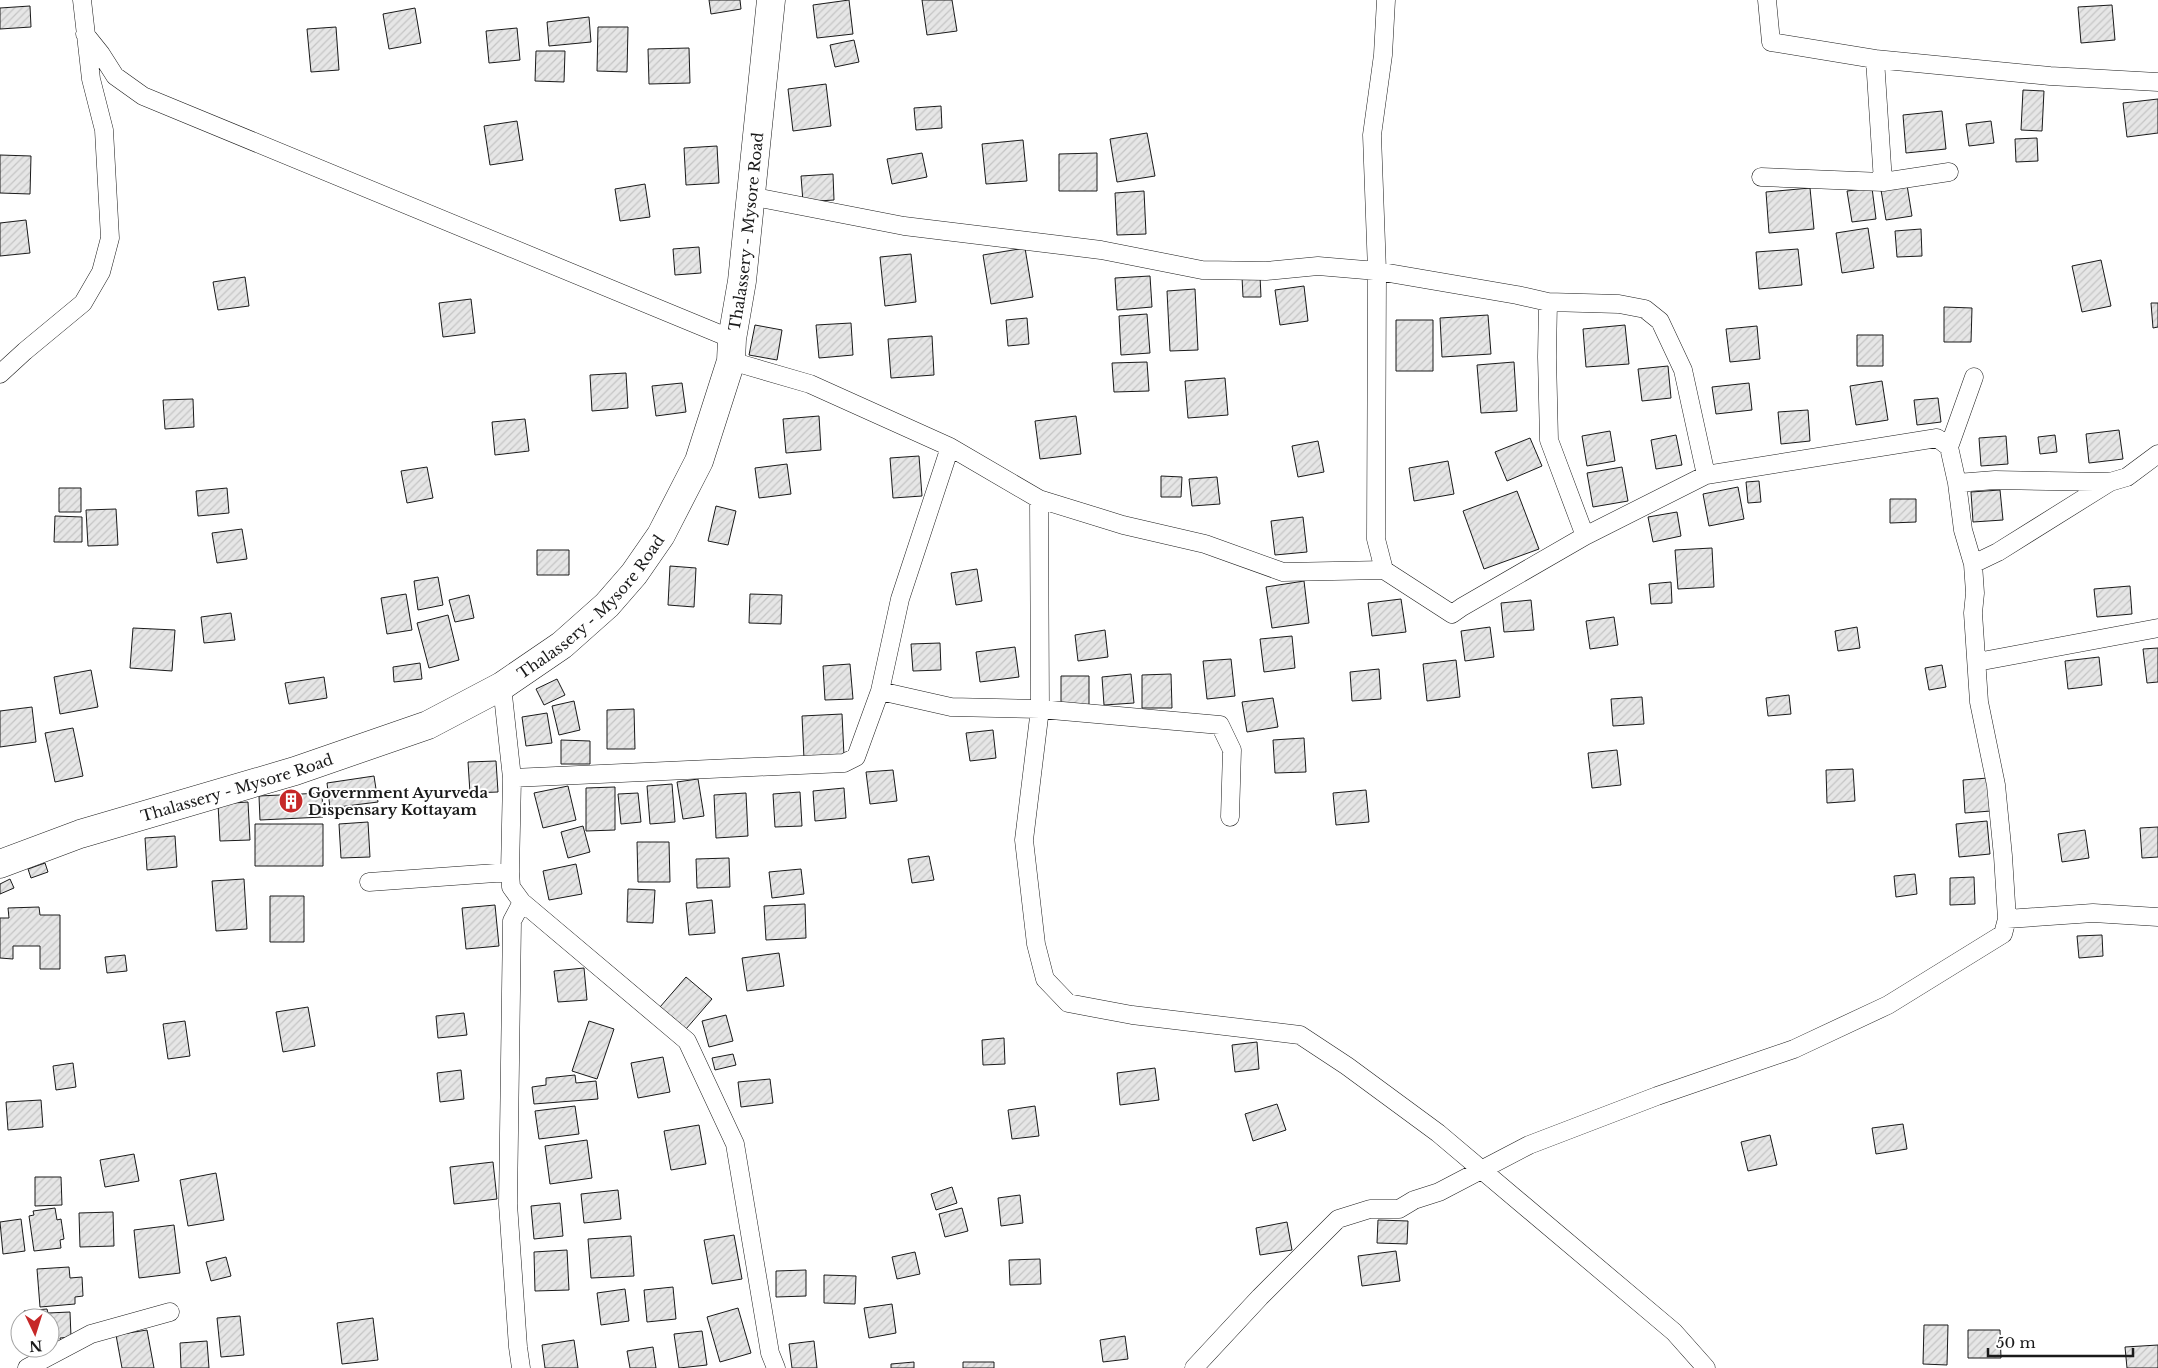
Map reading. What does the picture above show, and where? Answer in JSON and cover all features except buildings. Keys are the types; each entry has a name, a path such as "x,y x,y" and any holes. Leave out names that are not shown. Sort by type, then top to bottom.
{"main road":[{"name":"Thalassery - Mysore Road","path":"0,864 80,834 295,771 428,725 502,686 562,645 606,605 634,574 662,535 699,461 731,350 742,281 771,0"}],"street":[{"path":"0,374 83,304 100,272 110,238 104,130 91,79 84,34 82,0"},
{"path":"1384,570 1376,539 1377,271 1372,135 1383,55 1386,0"},
{"path":"1767,0 1771,42 1876,58 2050,76 2158,82"},
{"path":"84,34 101,54 115,76 143,96 810,384 950,447 1039,499 1123,525 1205,544 1283,572 1384,570 1452,614 1584,536 1706,474 1937,438 1949,447"},
{"path":"1876,58 1882,182"},
{"path":"1760,176 1882,182 1949,172"},
{"path":"750,196 904,226 1102,250 1202,270 1266,271 1318,266 1377,271 1548,302 1619,304 1645,309 1660,321 1684,370 1706,474"},
{"path":"1548,302 1549,440 1584,536"},
{"path":"1194,1368 1260,1297 1338,1220 1370,1209 1399,1210 1414,1200 1439,1192 1529,1145 1657,1096 1794,1049 1888,1005 2003,934 2007,919 2003,856 1996,785 1979,702 1973,564 1963,530 1957,483 1949,447 1974,377"},
{"path":"512,778 844,763 856,758 880,692 900,599 950,447"},
{"path":"1973,564 1998,552 2110,482 2127,477 2158,454"},
{"path":"1957,483 1995,480 2110,482"},
{"path":"1039,499 1040,710 1024,840 1038,953 1045,979 1068,1003 1132,1015 1300,1035 1347,1066 1438,1133 1674,1332 1706,1368"},
{"path":"1976,662 2158,628"},
{"path":"502,686 512,778 511,887 522,902 687,1041 735,1144 770,1353 776,1368"},
{"path":"880,692 951,707 1040,710 1220,725 1232,750 1230,817"},
{"path":"369,882 510,872"},
{"path":"522,902 512,921 508,1204 518,1347 522,1368"},
{"path":"2007,919 2093,913 2158,917"},
{"path":"27,1368 90,1334 170,1312"}],"place":[{"name":"Government Ayurveda Dispensary Kottayam","path":"291,801"}]}
